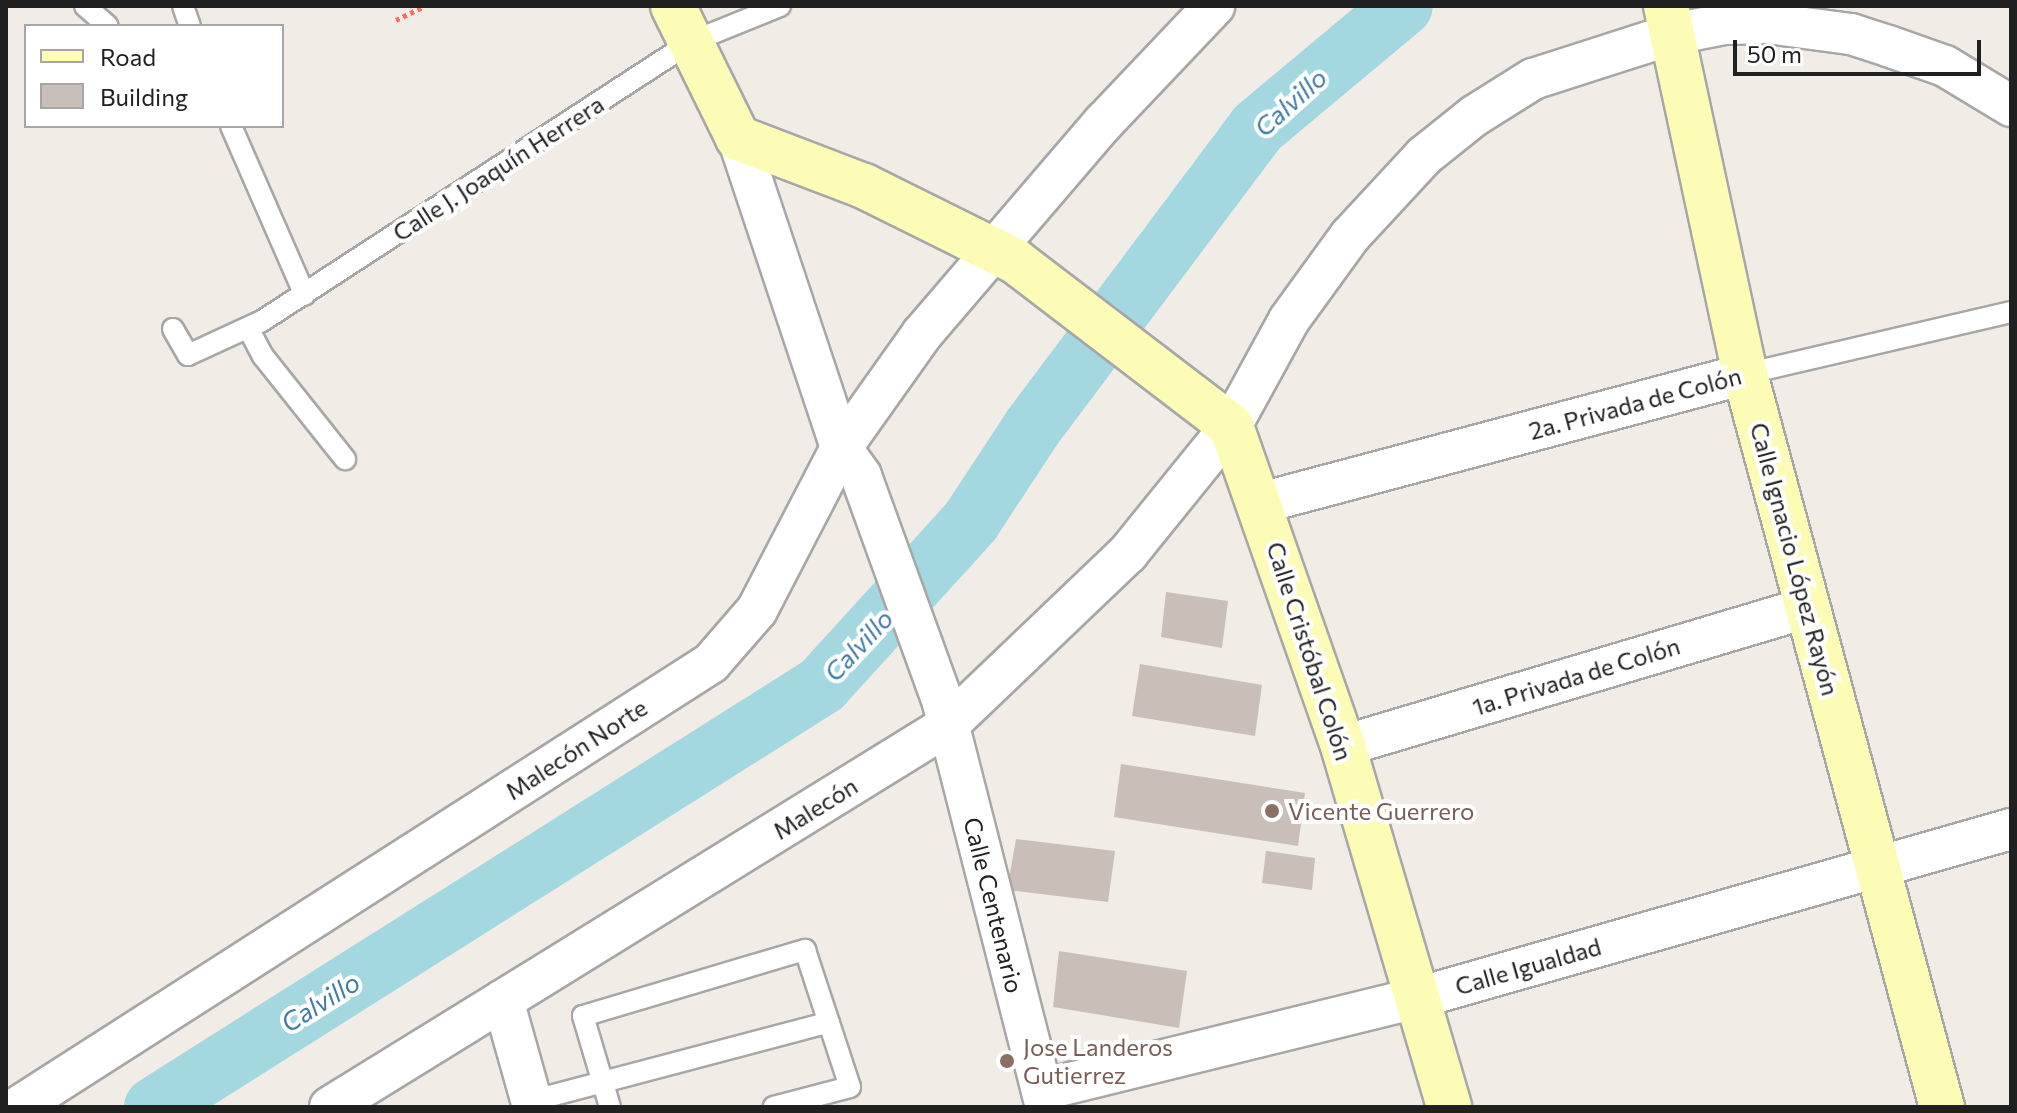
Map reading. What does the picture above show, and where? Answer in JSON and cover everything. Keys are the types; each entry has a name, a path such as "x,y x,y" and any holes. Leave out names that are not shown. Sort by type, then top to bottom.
{"street":[{"name":"Malecón Norte","path":"18,1107 711,663 757,610 851,462 922,334 1006,256 1104,122 1214,6"},
{"name":"Malecón","path":"330,1107 503,1000 945,714 1128,553 1231,426 1289,320 1350,236 1424,156 1474,116 1533,79 1669,16 1725,24 1767,23 1851,34 1945,66 2011,106"},
{"name":"Calle Ignacio López Rayón","path":"1669,16 1745,374 1942,1107"},
{"path":"682,24 738,138 864,186 1006,256 1231,426"},
{"name":"Calle Centenario","path":"738,138 851,462 945,714 1044,1098"},
{"name":"2a. Privada de Colón","path":"1261,503 1745,374"},
{"name":"Calle Cristóbal Colón","path":"1231,426 1261,503 1343,746 1449,1107"},
{"name":"1a. Privada de Colón","path":"1343,746 1809,607"},
{"name":"Calle Igualdad","path":"1044,1098 1417,998 2011,829"},
{"path":"503,1000 532,1104"}],"lane":[{"path":"85,6 106,24"},
{"name":"Calle J. Joaquín Herrera","path":"173,329 188,355 248,328 305,295 682,24 780,6"},
{"path":"232,128 305,295"},
{"name":"2a. Privada de Colón","path":"1745,374 2011,312"},
{"path":"248,328 263,356 345,459"},
{"path":"610,1107 583,1016 805,950 850,1087 774,1107"},
{"path":"532,1104 829,1022"}],"path":[{"path":"396,20 425,6"}],"building":[{"path":"1166,592 1228,601 1222,648 1161,637"},
{"path":"1140,664 1262,685 1255,736 1132,716"},
{"path":"1121,764 1305,793 1298,846 1114,817"},
{"path":"1016,839 1115,851 1108,902 1007,890"},
{"path":"1266,851 1315,858 1312,890 1262,883"},
{"path":"1059,951 1187,971 1179,1028 1053,1007"}],"waterway":[{"name":"Calvillo","path":"154,1107 822,685 971,521 1032,428 1257,128 1403,6"}],"place":[{"name":"Vicente Guerrero","path":"1272,811"},
{"name":"Jose Landeros Gutierrez","path":"1007,1061"}]}
